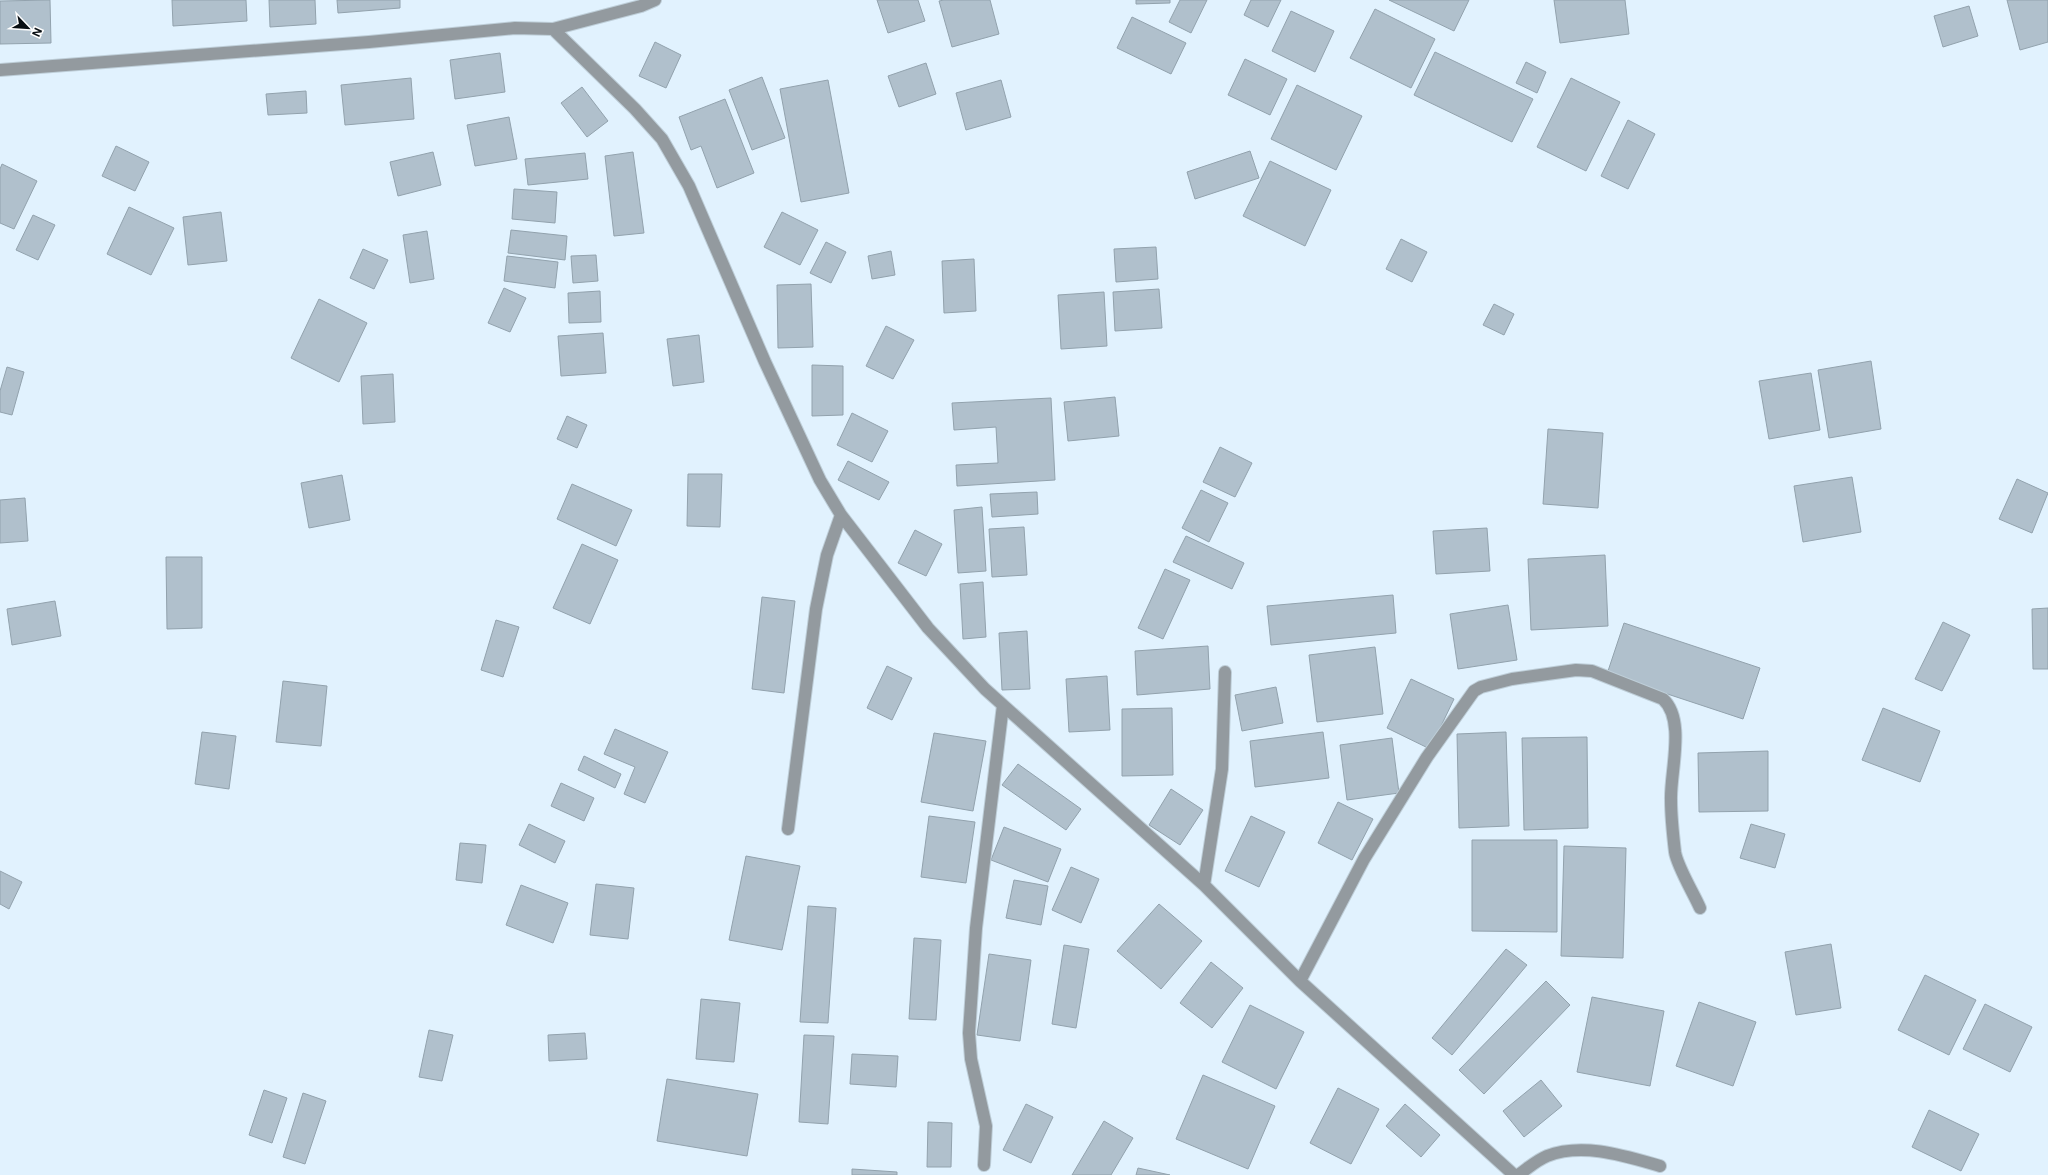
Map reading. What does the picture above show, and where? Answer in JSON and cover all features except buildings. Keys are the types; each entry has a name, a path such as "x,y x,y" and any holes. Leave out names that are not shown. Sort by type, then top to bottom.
{"street":[{"path":"0,70 369,42 515,28 553,29 641,6 655,0"},
{"path":"553,29 635,109 662,139 689,186 769,369 820,480 841,514 928,628 1003,705 1204,885 1300,981 1514,1175"},
{"path":"788,829 816,609 827,555 841,514"},
{"path":"1300,981 1364,859 1427,757 1468,697 1481,687 1512,679 1576,670 1592,671 1663,699 1670,705 1674,723 1675,760 1671,799 1676,854 1700,908"},
{"path":"1204,885 1222,769 1225,672"},
{"path":"984,1165 986,1126 971,1058 969,1032 976,928 1003,705"},
{"path":"1518,1175 1546,1157 1566,1151 1594,1151 1660,1166"}]}
